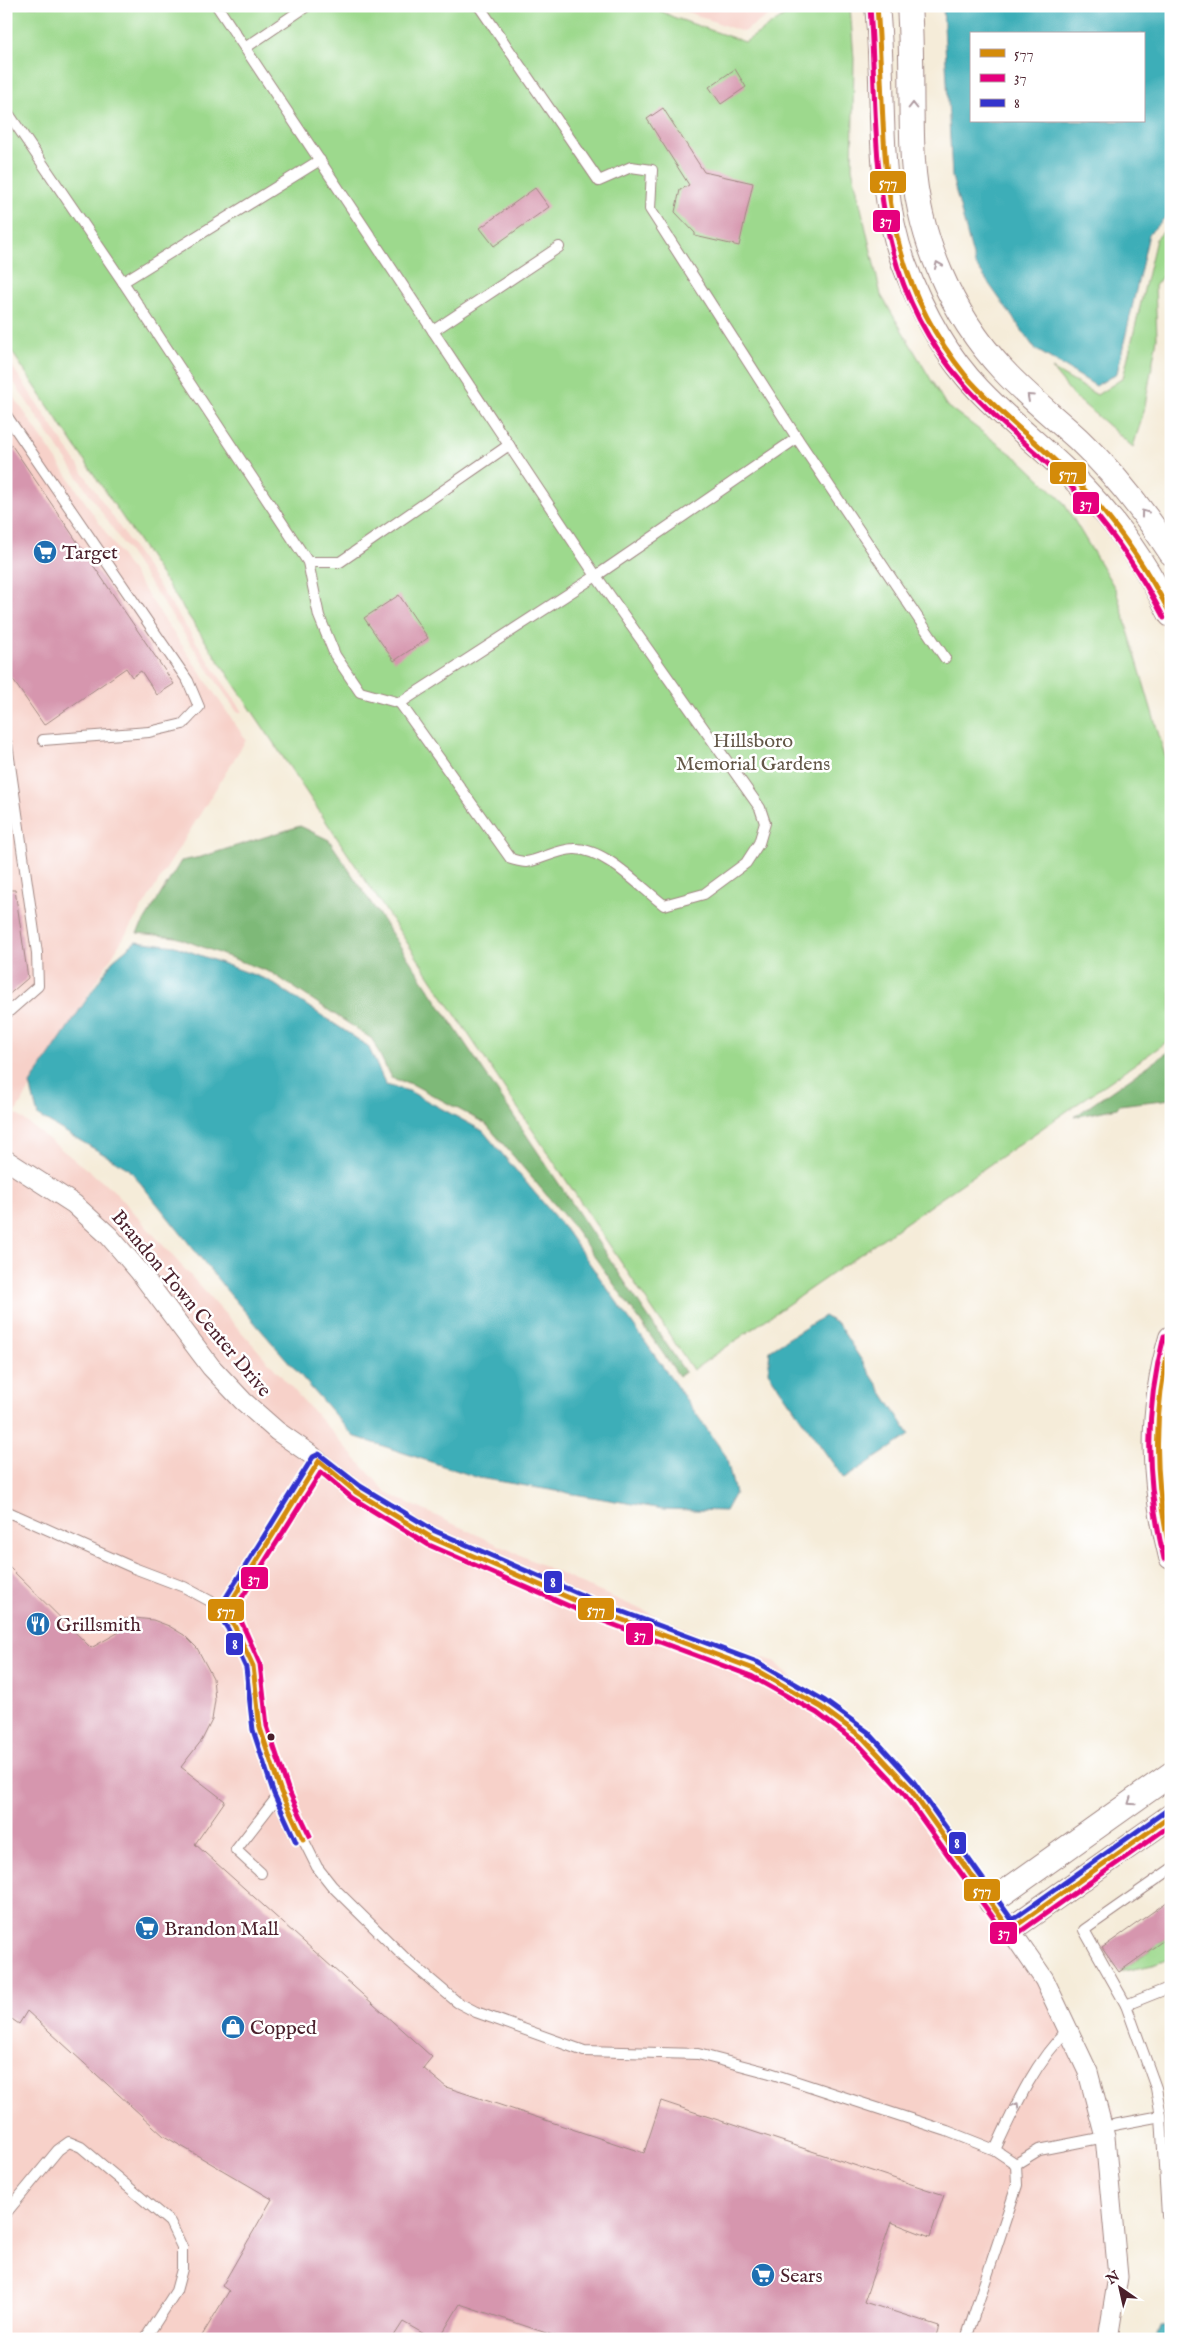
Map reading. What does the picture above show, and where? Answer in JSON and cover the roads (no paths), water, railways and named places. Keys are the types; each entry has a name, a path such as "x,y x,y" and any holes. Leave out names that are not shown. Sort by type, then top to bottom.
{"street":[{"path":"877,6 881,63 882,156 886,190 897,243 924,309 953,358 978,390 1054,458 1085,489 1134,552 1171,615"},
{"path":"909,6 913,66 913,162 917,193 935,259 949,292 982,345 1001,368 1108,470 1136,502 1171,553"},
{"name":"Brandon Town Center Drive","path":"6,1160 74,1204 109,1236 140,1271 185,1333 229,1387 266,1422 319,1461 356,1492 432,1538 604,1613 754,1669 821,1707 863,1738 891,1767 908,1786 1044,1979 1088,2072 1104,2132 1118,2277 1108,2339"},
{"path":"1171,1338 1160,1381 1155,1436 1157,1497 1171,1557"},
{"path":"991,1902 1171,1774"},
{"path":"1010,1930 1171,1816"}],"lane":[{"path":"6,110 123,282 308,562 319,616 335,655 360,692 400,703 510,859 526,862 546,854 574,848 598,855 622,871 664,905 704,894 746,863 759,843 765,823 760,808 596,576 217,6"},
{"path":"245,48 307,6"},
{"path":"479,6 599,181 630,168 652,170 650,208 797,438 945,658"},
{"path":"123,282 320,160"},
{"path":"433,331 559,247"},
{"path":"6,415 188,681 198,706 183,724 149,732 43,740"},
{"path":"400,703 596,576 797,438"},
{"path":"308,562 340,562 509,445"},
{"path":"6,1014 38,986 37,953 8,744"},
{"path":"224,1613 319,1461"},
{"path":"6,1511 134,1568 184,1587 210,1601 224,1613 234,1625 253,1666 260,1728 282,1792 317,1867 332,1886 404,1957 457,2002 476,2012 584,2051 698,2054 725,2060 824,2089 948,2131 995,2150 1016,2164"},
{"path":"261,1873 236,1850 282,1792"},
{"path":"1171,1869 1084,1930 1126,2005 1156,2088 1161,2116 1167,2216 1171,2223"},
{"path":"1126,2005 1171,1987"},
{"path":"995,2150 1014,2109 1053,2044 1068,2030"},
{"path":"1016,2164 1039,2150 1161,2116"},
{"path":"6,2213 58,2150 69,2142 81,2147 170,2222 182,2247 182,2269 176,2291 145,2339"},
{"path":"966,2339 1017,2185 1016,2164"}],"water":[{"path":"943,6 1171,6 1171,212 1149,234 1117,373 1096,386 1035,349 975,264 952,177"},
{"path":"136,941 175,946 268,980 368,1046 386,1085 409,1091 483,1131 566,1230 726,1456 735,1493 725,1511 663,1509 479,1478 353,1436 228,1292 129,1169 38,1116 30,1084 113,960"},
{"path":"824,1316 838,1324 910,1435 844,1479 768,1372 770,1350"},
{"path":"1171,2325 1171,2339 1156,2339 1160,2326"}],"place":[{"name":"Target","path":"45,552"},
{"name":"Grillsmith","path":"38,1624"},
{"name":"Brandon Mall","path":"147,1928"},
{"name":"Copped","path":"233,2027"},
{"name":"Sears","path":"763,2275"}],"park label":[{"name":"Hillsboro Memorial Gardens","path":"753,752"}]}
